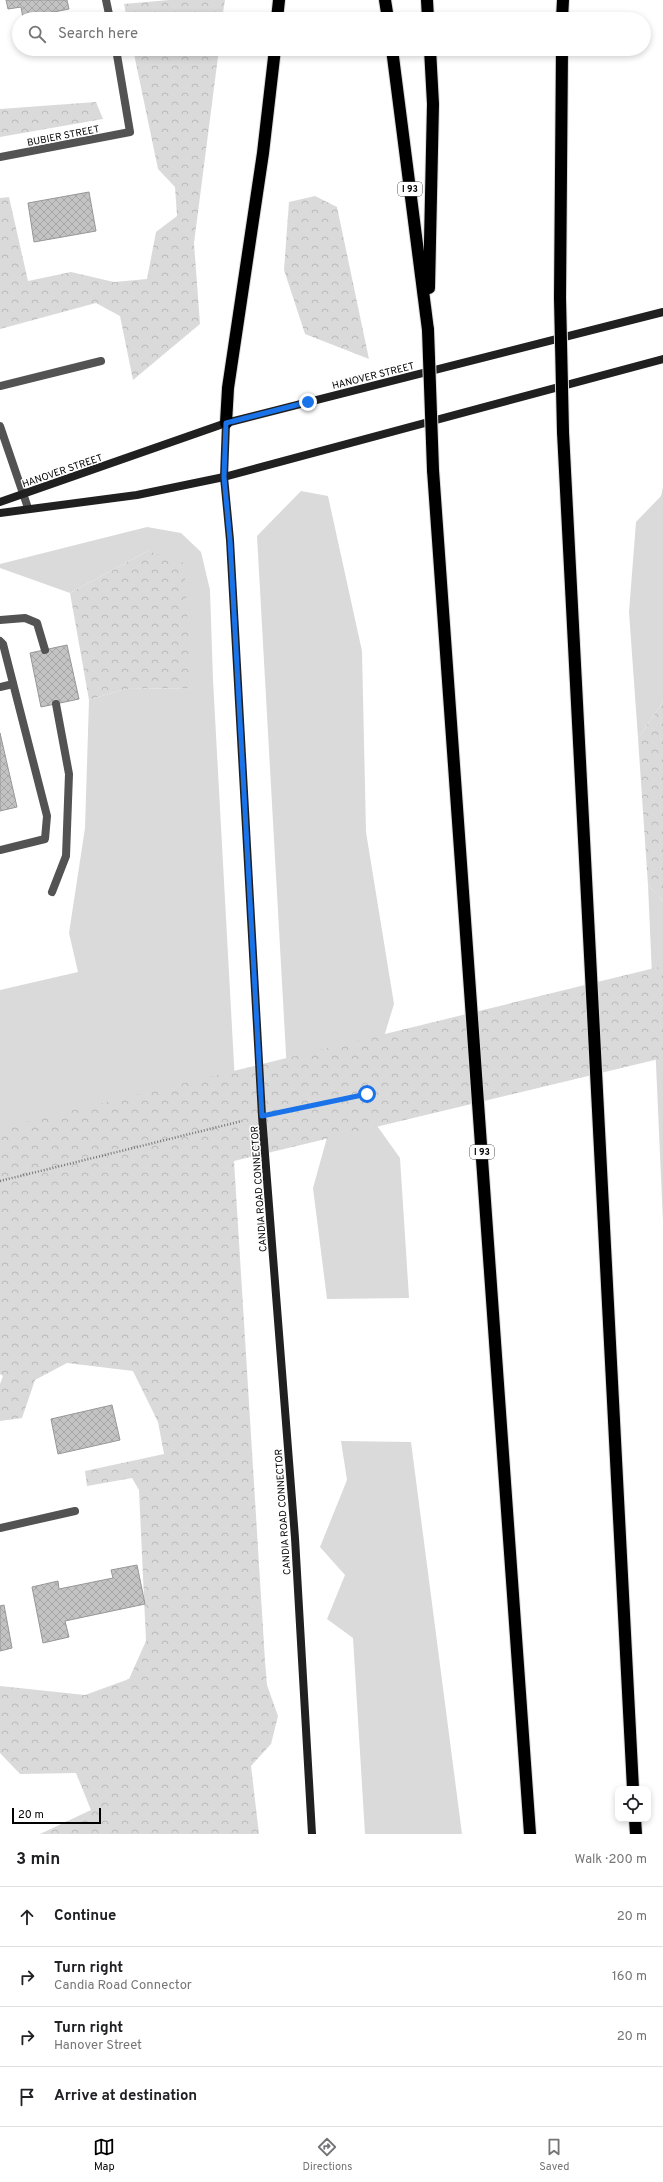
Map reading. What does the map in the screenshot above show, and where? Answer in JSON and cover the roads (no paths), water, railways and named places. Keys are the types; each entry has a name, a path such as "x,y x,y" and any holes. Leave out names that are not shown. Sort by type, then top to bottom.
{"highway":[{"path":"278,12 279,0"},
{"path":"385,0 387,12"},
{"path":"427,0 428,12"},
{"path":"562,12 563,0"},
{"path":"226,423 228,388 263,153 274,56"},
{"name":"I 93","path":"393,56 428,330 433,470 530,1834"},
{"path":"428,330 433,104 430,56"},
{"path":"562,56 560,298 563,432 633,1786"},
{"path":"635,1822 636,1834"}],"main road":[{"name":"HANOVER STREET","path":"0,502 226,423 663,312"},
{"path":"0,514 28,508 138,495 224,477 663,359"},
{"name":"CANDIA ROAD CONNECTOR","path":"226,423 224,477 231,548 262,1116 295,1538 312,1834"}],"street":[{"path":"106,0 109,12"},
{"name":"BUBIER STREET","path":"0,157 130,132 117,56"},
{"path":"0,386 101,361"},
{"path":"0,426 28,508"},
{"path":"0,620 25,618 37,623 45,650"},
{"path":"0,640 3,644 47,816 45,838 0,850"},
{"path":"0,687 13,684"},
{"path":"52,892 66,856 69,774 56,704"},
{"path":"0,1528 75,1511"}]}
